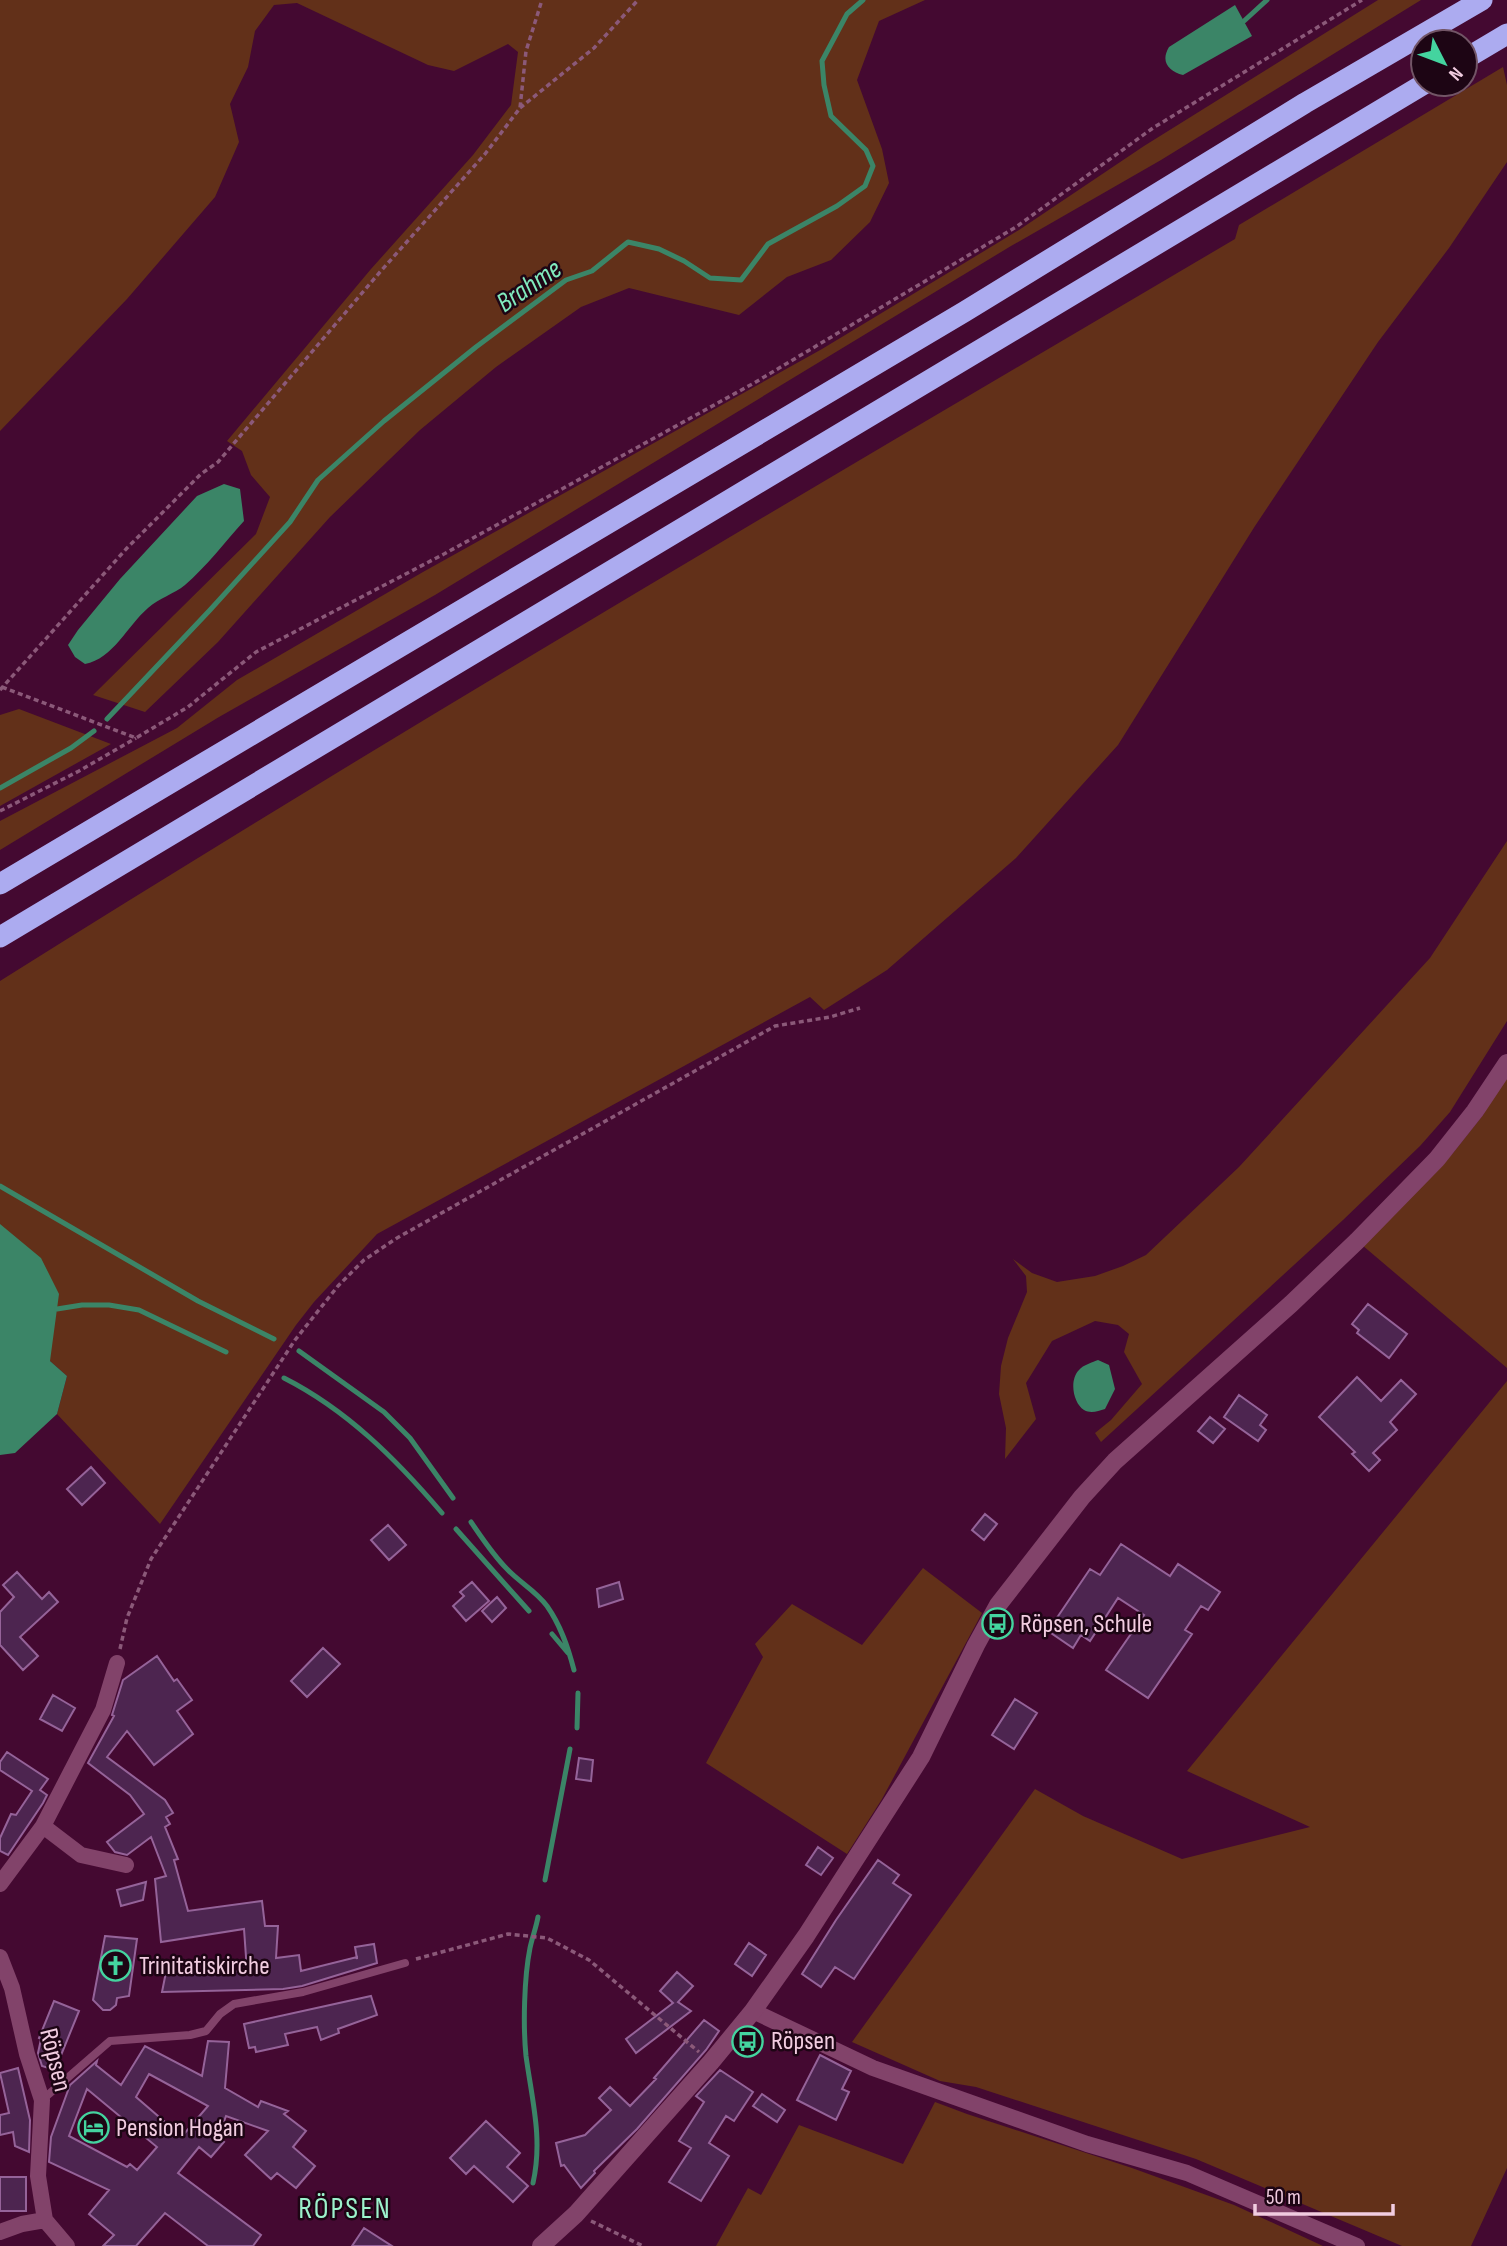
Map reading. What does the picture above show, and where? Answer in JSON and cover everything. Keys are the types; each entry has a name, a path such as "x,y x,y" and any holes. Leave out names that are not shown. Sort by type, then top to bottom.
{"highway":[{"path":"0,884 964,312 1305,103 1482,0"},
{"path":"1479,51 1502,37"},
{"path":"0,937 1409,93"}],"street":[{"path":"541,2246 576,2214 753,2011 806,1936 921,1757 998,1605 1082,1497 1115,1461 1291,1304 1357,1241 1437,1159 1475,1111 1507,1063"},
{"path":"0,1884 43,1826 103,1710 117,1663"},
{"path":"43,1826 81,1855 125,1865"},
{"name":"Röpsen","path":"0,1957 12,1988 27,2054 42,2101 38,2176 45,2220"},
{"path":"753,2011 873,2068 1087,2144 1187,2174 1357,2246"},
{"path":"0,2232 45,2220 67,2246"}],"lane":[{"path":"42,2101 110,2041 190,2035 206,2031 220,2014 234,2004 303,1992 405,1963"}],"path":[{"path":"520,108 526,51 542,0"},
{"path":"136,738 1,688 127,548 201,474 218,462 485,154 520,108 594,48 638,0"},
{"path":"0,811 79,771 187,707 256,652 456,547 754,383 1016,227 1153,128 1362,0"},
{"path":"117,1663 127,1618 151,1559 295,1340 338,1286 364,1260 397,1238 775,1026 830,1017 860,1008"},
{"path":"405,1963 508,1934 547,1938 589,1960 711,2062"},
{"path":"576,2214 643,2246"}],"shaded area":[{"path":"0,0 925,0 879,21 857,80 882,149 889,183 870,222 831,260 787,277 739,315 629,288 581,307 496,367 420,430 330,517 218,642 145,712 93,695 256,534 270,497 251,475 242,451 227,441 371,269 473,155 511,105 518,52 508,44 454,71 428,65 297,3 274,5 255,31 248,67 230,104 239,142 215,197 127,299 0,431"},
{"path":"1378,0 1421,0 1161,160 1011,246 435,595 219,717 0,850 0,821 177,728 237,680 423,572 822,349 1019,230 1144,146"},
{"path":"1235,5 1252,36 1183,75 1167,65 1165,57 1169,47"},
{"path":"1503,67 1507,85 1507,162 1449,248 1378,342 1255,526 1118,745 1016,858 887,970 824,1010 810,997 377,1234 296,1325 160,1524 57,1414 67,1376 50,1361 0,1225 0,981 460,698 1235,239 1239,225 1451,98 1479,98 1479,81"},
{"path":"224,484 240,489 244,521 193,578 148,608 104,656 85,664 75,657 68,645 120,579 197,496"},
{"path":"19,709 111,744 0,806 0,715"},
{"path":"1507,841 1507,1021 1450,1112 1420,1146 1343,1220 1101,1442 1095,1433 1111,1420 1142,1384 1124,1352 1129,1334 1118,1325 1095,1321 1052,1341 1026,1383 1036,1419 1005,1459 1006,1428 999,1394 1001,1366 1008,1338 1027,1292 1026,1276 1013,1259 1032,1273 1057,1282 1095,1276 1146,1255 1239,1167 1430,958"},
{"path":"1507,1072 1507,1368 1362,1245 1453,1153 1483,1115"},
{"path":"0,1224 41,1258 59,1294 50,1361 67,1376 57,1414 15,1453 0,1455"},
{"path":"1098,1360 1109,1365 1115,1389 1105,1409 1089,1412 1077,1402 1074,1379 1081,1368"},
{"path":"1507,1381 1507,2168 1471,2246 1402,2246 1196,2159 976,2087 940,2081 852,2042 1035,1789 1083,1816 1182,1859 1310,1827 1187,1771"},
{"path":"923,1568 982,1613 882,1799 847,1854 706,1763 763,1657 755,1644 792,1604 862,1645"},
{"path":"935,2102 1234,2205 1323,2246 716,2246 748,2188 761,2195 799,2125 903,2164"}],"building":[{"path":"1368,1304 1407,1334 1389,1358 1357,1333 1359,1330 1352,1324"},
{"path":"1357,1377 1381,1401 1401,1380 1416,1394 1390,1422 1397,1430 1373,1453 1380,1460 1369,1471 1352,1454 1355,1452 1319,1417"},
{"path":"1239,1395 1267,1415 1260,1425 1266,1430 1258,1441 1224,1417"},
{"path":"1210,1417 1225,1429 1213,1443 1198,1431"},
{"path":"91,1467 105,1483 82,1505 67,1489"},
{"path":"985,1514 997,1524 984,1540 972,1530"},
{"path":"388,1525 406,1545 389,1560 371,1540"},
{"path":"1121,1544 1170,1576 1178,1564 1220,1592 1208,1610 1201,1606 1185,1630 1192,1634 1148,1698 1106,1670 1144,1615 1118,1598 1090,1641 1081,1635 1073,1648 1048,1631 1090,1569 1100,1575"},
{"path":"17,1572 42,1599 49,1592 58,1602 20,1637 38,1656 23,1670 0,1645 0,1612 14,1597 3,1585"},
{"path":"472,1582 489,1601 466,1621 453,1606 464,1596 460,1592"},
{"path":"619,1582 623,1599 599,1607 597,1589"},
{"path":"497,1597 506,1608 492,1622 482,1611"},
{"path":"323,1648 340,1664 307,1697 291,1681"},
{"path":"157,1656 174,1681 177,1679 192,1700 177,1711 193,1734 154,1765 127,1731 107,1757 165,1800 173,1813 166,1817 170,1824 165,1827 178,1859 174,1860 188,1911 262,1901 265,1926 278,1926 276,1958 299,1955 301,1971 357,1957 355,1947 374,1944 377,1963 302,1986 283,1989 162,1992 166,1972 247,1971 244,1929 161,1942 155,1879 166,1876 151,1837 127,1855 115,1852 107,1842 144,1814 130,1795 88,1763 114,1716 112,1715 123,1680"},
{"path":"53,1695 75,1708 62,1731 40,1719"},
{"path":"1015,1699 1037,1713 1014,1749 992,1735"},
{"path":"7,1752 48,1779 40,1790 47,1795 43,1803 8,1855 0,1851 0,1838 11,1814 16,1815 32,1791 0,1770 0,1762"},
{"path":"579,1758 593,1760 591,1781 576,1779"},
{"path":"818,1847 833,1858 821,1875 806,1865"},
{"path":"878,1860 899,1875 893,1883 911,1895 854,1979 835,1967 821,1987 802,1974"},
{"path":"146,1882 143,1900 121,1906 117,1890"},
{"name":"Trinitatiskirche","path":"105,1936 137,1939 129,1996 117,1998 116,2005 110,2010 103,2010 93,2000"},
{"path":"749,1943 766,1955 752,1976 735,1964"},
{"path":"677,1972 693,1986 678,2002 691,2011 636,2053 626,2039 673,2003 660,1991"},
{"path":"371,1996 377,2015 338,2029 339,2033 321,2040 317,2027 285,2034 288,2045 256,2052 255,2047 249,2048 244,2024"},
{"path":"54,2001 79,2011 55,2070 42,2066 38,2053 39,2038"},
{"path":"704,2020 719,2031 706,2050 581,2188 564,2165 561,2166 556,2143 585,2135 611,2110 599,2098 610,2087 630,2106"},
{"path":"208,2041 229,2042 225,2088 258,2107 261,2101 288,2111 284,2114 306,2131 293,2147 315,2166 296,2188 277,2173 271,2179 245,2155 268,2131 226,2116 218,2138 224,2142 211,2157 199,2147 178,2173 261,2235 253,2246 208,2246 165,2213 136,2246 103,2246 114,2235 89,2214 109,2190 49,2162 51,2137 70,2085 97,2061 96,2065 121,2085 145,2046 202,2076","holes":["149,2074 208,2106 184,2134 174,2125 172,2128 136,2097","87,2089 157,2147 137,2170 130,2164 127,2167 69,2136"]},
{"path":"820,2055 851,2071 842,2089 849,2092 836,2120 797,2100"},
{"path":"18,2068 30,2120 29,2152 15,2146 13,2132 0,2135 0,2115 9,2113 0,2073"},
{"path":"720,2070 753,2092 734,2121 726,2116 709,2143 729,2156 701,2201 669,2182 691,2148 679,2141 704,2102 696,2096"},
{"path":"762,2094 785,2110 777,2122 753,2106"},
{"path":"486,2121 520,2153 507,2167 528,2186 513,2202 474,2166 466,2174 450,2158"},
{"path":"0,2177 26,2177 26,2211 0,2211"},
{"path":"364,2228 392,2246 352,2246"}],"waterway":[{"name":"Brahme","path":"107,719 290,522 318,480 384,421 476,347 566,280 592,271 628,242 659,249 710,278 741,280 768,244 837,206 865,186 873,166 866,150 831,116 822,61 847,14 863,0"},
{"path":"1244,21 1267,0"},
{"name":"Brahme","path":"0,788 71,748 94,731"},
{"path":"0,1186 198,1301 274,1339"},
{"path":"57,1309 109,1305 139,1310 226,1352"},
{"path":"299,1351 384,1412 410,1438 453,1498"},
{"path":"284,1378 329,1405 369,1437 442,1513"},
{"path":"471,1522 502,1564 547,1606 564,1637 574,1670"},
{"path":"456,1529 529,1611"},
{"path":"552,1634 568,1653"},
{"path":"577,1728 578,1693"},
{"path":"545,1880 570,1749"},
{"path":"533,2183 537,2135 526,2056 525,2002 528,1960 538,1917"}],"place":[{"name":"Röpsen, Schule","path":"997,1624"},
{"name":"Trinitatiskirche","path":"116,1966"},
{"name":"Röpsen","path":"748,2041"},
{"name":"Pension Hogan","path":"93,2128"}],"district":[{"name":"RÖPSEN","path":"345,2209"}]}
